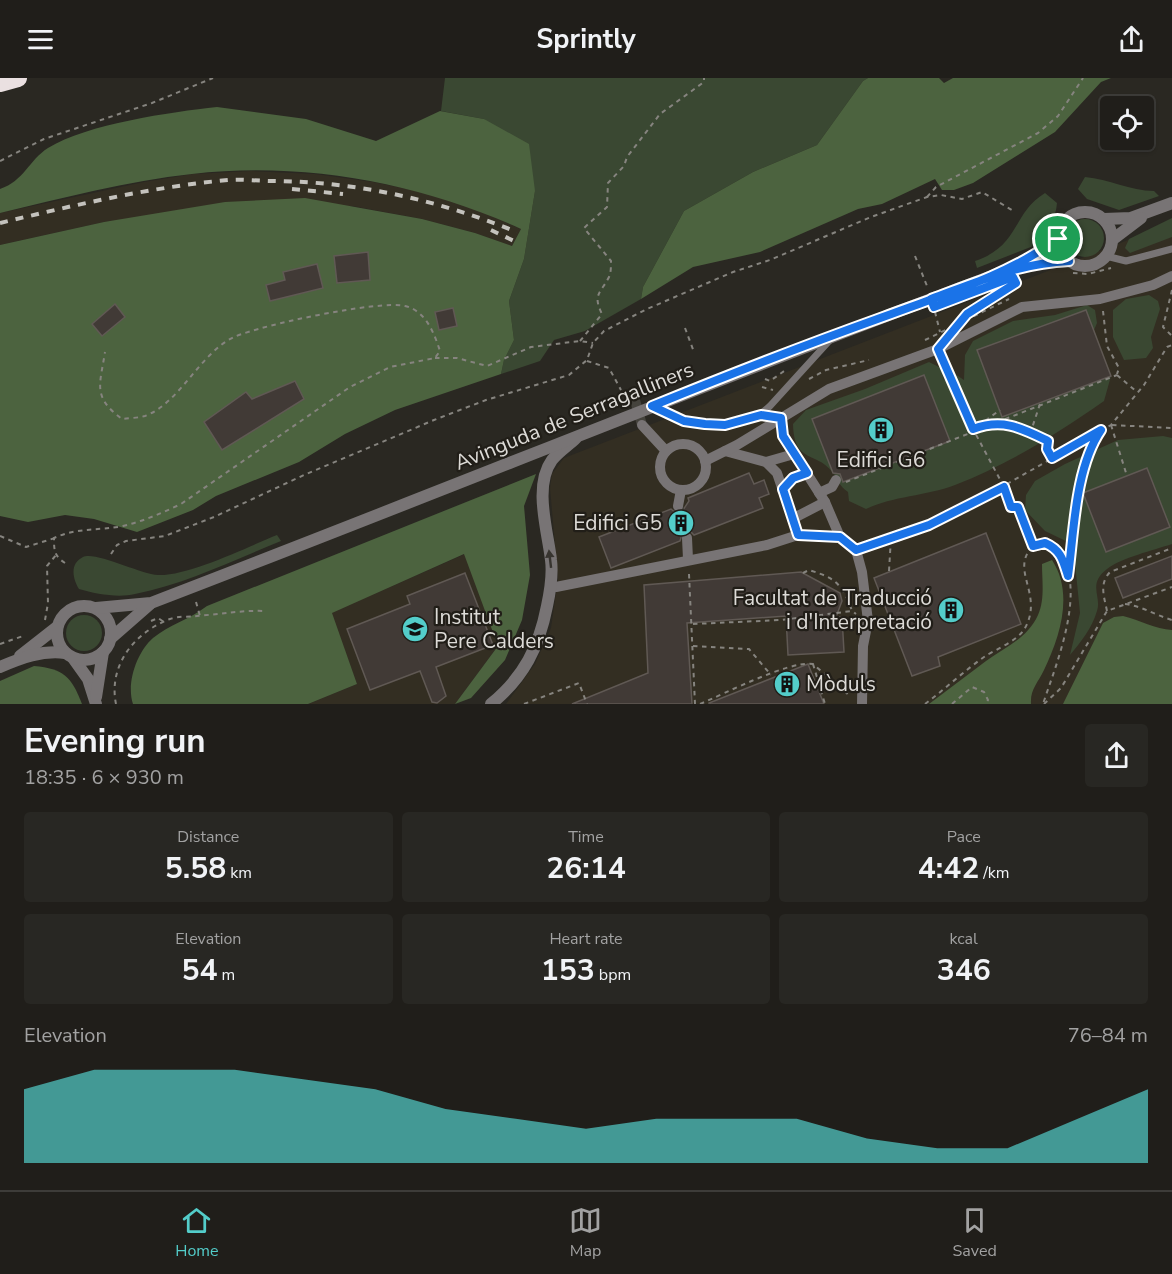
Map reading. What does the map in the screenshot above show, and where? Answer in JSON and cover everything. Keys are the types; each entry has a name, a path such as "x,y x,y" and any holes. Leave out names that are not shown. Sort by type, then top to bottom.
{"highway":[{"path":"0,83 18,78"}],"street":[{"path":"1147,214 1104,219 1087,212 1075,214 1062,225 1058,239 1061,251 1069,261 1089,266 1106,256 1112,240 1147,214 1172,203"},
{"path":"1104,219 1109,227 1112,240"},
{"name":"Avinguda de Serragalliners","path":"1013,273 1058,239"},
{"name":"Avinguda de Serragalliners","path":"96,608 151,603 576,438 833,335 1040,262 1069,261"},
{"path":"705,461 829,389 938,349 1022,307 1100,299 1153,285 1172,276"},
{"path":"781,418 783,436 822,498 840,537 856,550 866,585 868,621 862,646 862,704"},
{"name":"Avinguda de Serragalliners","path":"642,425 666,452"},
{"path":"492,704 522,673 542,634 550,590 551,561 545,534 543,491 552,461 576,438"},
{"path":"678,445 691,446 702,454 705,461 706,468 701,482 688,490 681,490 667,484 663,479 660,465 666,452 678,445"},
{"path":"725,451 766,462 777,473 798,535"},
{"path":"766,462 794,454"},
{"path":"783,489 793,478 807,473"},
{"path":"792,519 822,498 834,484"},
{"path":"678,506 681,490"},
{"path":"556,587 766,545 798,535 840,537"},
{"path":"687,538 688,559"},
{"name":"Avinguda de Serragalliners","path":"110,639 151,603"},
{"path":"0,668 17,659 57,627 63,614 71,608 85,605 96,608 109,621 110,639 103,652 96,702"},
{"path":"57,627 58,643 88,679 96,702"},
{"path":"17,659 50,651 89,660 103,652"}],"lane":[{"path":"1106,256 1126,261 1172,249"},
{"path":"761,415 824,349 833,335"},
{"path":"652,406 684,421 705,424 725,425 761,415 781,418"}],"path":[{"path":"0,161 44,139 152,103 213,78"},
{"path":"580,341 602,314 597,304 600,288 610,276 611,261 584,228 607,207 608,183 624,166 627,157 660,114 704,82 704,78"},
{"path":"927,197 936,187 1038,133 1059,116 1083,78"},
{"path":"111,554 117,545 126,541 165,536 214,517 304,475 434,420 486,400 569,375 587,360 593,343 604,331 647,309 733,272 770,260 871,217 927,197 941,195 962,199 982,192 1015,213"},
{"path":"915,256 941,327"},
{"path":"953,330 967,314 1016,283 1013,273"},
{"path":"1172,290 1163,327 1172,336"},
{"path":"1100,299 1107,346 1119,368 1117,375"},
{"path":"105,352 99,391 106,407 122,419 146,416 213,353 233,338 309,316 382,305 406,306 424,316 434,333 440,351 435,358"},
{"path":"685,327 694,352"},
{"path":"0,536 26,547 72,530 123,526 172,509 351,387 390,367 435,358 457,358 487,366 531,347 580,341 593,343"},
{"path":"856,550 929,525 1004,487 1111,425 1137,392 1167,347 1172,345"},
{"path":"938,349 973,429 1004,487 1011,507 1018,507 1033,546"},
{"path":"587,360 609,368 621,390"},
{"path":"1117,375 1137,392"},
{"path":"834,484 1117,375"},
{"path":"1036,435 1032,428 1040,404"},
{"path":"973,429 1000,410"},
{"path":"990,423 1012,426 1048,441 1047,449 1052,458"},
{"path":"1111,425 1172,428"},
{"path":"1111,425 1127,476"},
{"path":"1068,576 1073,547 1075,508 1094,441 1101,430"},
{"path":"55,537 54,550 65,563"},
{"path":"889,572 891,537"},
{"path":"925,704 984,657 1024,630 1033,608 1030,585 1022,566 1024,554 1033,546 1045,543 1056,548 1062,556 1070,586 1069,622 1043,704"},
{"path":"1107,611 1102,588 1103,579 1110,572 1172,548"},
{"path":"44,623 48,603 46,566 56,555"},
{"path":"688,559 697,704 787,668 813,664 851,697"},
{"path":"693,624 781,620 852,611 835,580 808,570 803,573"},
{"path":"1043,704 1061,688 1107,611 1172,587"},
{"path":"196,602 200,616"},
{"path":"1123,604 1139,606 1150,614 1172,620"},
{"path":"116,704 113,690 115,678 127,649 143,633 171,618 238,610 266,611"},
{"path":"158,618 164,622"},
{"path":"0,644 30,634"},
{"path":"693,646 749,649 771,675"},
{"path":"813,664 825,704"},
{"path":"524,704 579,683 587,704"},
{"path":"952,704 972,687 984,692 988,700 986,704"}],"shaded area":[{"path":"251,171 315,174 373,182 427,193 481,211 521,229 512,246 475,233 422,219 352,206 104,222 0,245 0,213 144,182 193,174"},
{"path":"1172,223 1172,704 506,704 535,664 551,628 558,579 550,488 552,474 564,458"},
{"name":"Institut Pere Calders","path":"465,554 498,646 455,704 308,704 357,684 331,613"}],"green space":[{"path":"445,78 868,78 863,81 817,145 753,172 684,211 643,287 641,299 585,331 554,340 540,361 501,374 504,360 514,340 509,301 524,259 535,191 484,119 441,111"},
{"path":"868,78 939,78 944,83 953,78 1111,78 1101,82 1055,132 973,183 954,190 942,190 935,179 882,204 858,209 760,252 693,267 641,299 643,287 684,211 753,172 817,145 863,81"},
{"path":"217,107 306,119 376,141 440,111 484,119 529,144 535,191 524,259 509,301 514,340 504,360 501,374 395,410 345,434 299,462 216,496 193,510 137,532 94,519 65,515 28,522 0,516 0,245 104,222 225,202 305,198 422,219 475,233 512,246 521,229 443,199 402,188 360,179 276,171 234,171 168,177 95,190 0,213 0,189 21,176 48,148 84,132 130,120"},
{"path":"1085,177 1154,191 1159,196 1119,210 1087,199 1078,189"},
{"path":"1045,193 1057,203 1053,220 1040,241 1036,245 977,268 975,261 990,255 1000,247 1026,210"},
{"path":"1172,218 1172,237 1130,253 1125,248 1129,239"},
{"path":"1085,219 1098,225 1104,238 1098,251 1085,257 1072,251 1066,238 1072,225"},
{"path":"1149,295 1158,301 1160,309 1151,337 1153,348 1146,358 1124,360 1113,337 1113,310 1126,299"},
{"path":"1087,305 1095,310 1097,323 1094,330 1111,376 1104,401 1050,437 994,468 944,489 887,501 866,509 849,501 848,492 834,474 797,446 793,424 806,410 865,389 929,362 941,368 944,380 955,374 964,380 965,355 973,341 1013,321 1055,315"},
{"path":"1163,436 1172,438 1172,544 1121,561 1101,575 1096,585 1098,606 1095,617 1086,634 1070,655 1080,613 1075,563 1070,543 1045,531 1025,510 1026,495 1035,481 1065,464 1118,440"},
{"path":"536,474 524,506 530,575 522,620 505,660 471,698 455,704 498,646 464,554 332,613 357,684 308,704 133,704 131,687 134,668 147,644 166,629 207,606"},
{"path":"277,535 281,541 191,578 135,594 107,595 79,589 73,572 79,560 89,556 150,574 171,574 201,566"},
{"path":"1052,560 1059,573 1062,586 1062,615 1055,644 1033,690 1031,704 929,704 1015,642 1028,630 1038,615 1042,603 1042,564"},
{"path":"84,615 97,620 102,633 97,646 84,651 71,646 66,633 71,620"},
{"path":"1123,616 1172,630 1172,704 1063,704 1103,623 1114,617"},
{"path":"34,666 53,669 65,676 70,680 82,704 0,704 0,681"}],"building":[{"path":"368,252 370,280 337,283 334,256"},
{"path":"317,264 323,288 270,301 266,285 285,280 283,272"},
{"path":"115,304 125,317 102,336 92,324"},
{"path":"453,308 457,326 439,330 435,312"},
{"path":"1086,310 1111,376 1002,417 977,350"},
{"name":"Edifici G6","path":"924,375 950,441 843,482 840,474 833,473 812,419"},
{"path":"295,381 304,399 222,450 204,422 246,392 252,399"},
{"path":"1147,468 1170,527 1106,552 1083,493"},
{"name":"Edifici G5","path":"749,473 754,484 764,480 769,494 759,498 763,508 694,535 690,531 683,531 680,541 611,568 599,537 671,509 676,513 681,513 689,501 688,498"},
{"name":"Facultat de Traducció i d'Interpretació","path":"986,533 1021,624 938,657 940,666 912,676 874,578"},
{"path":"1172,556 1172,579 1123,598 1115,578"},
{"path":"801,572 840,593 842,601 836,617 842,617 844,652 788,655 786,616 687,623 692,704 572,704 648,673 644,585"},
{"path":"465,573 493,645 436,667 446,696 437,703 432,702 420,671 370,690 347,629 410,604 407,596"},
{"name":"Mòduls","path":"808,664 824,704 709,704 709,703"}],"tunnel":[{"path":"635,400 642,425"},
{"path":"678,506 687,538"}],"railway":[{"path":"0,223 142,192 199,183 239,180 306,182 367,189 428,202 517,232"},
{"path":"292,189 343,194"},
{"path":"491,230 514,241"}],"place":[{"name":"Edifici G6","path":"881,430"},
{"name":"Edifici G5","path":"681,523"},
{"name":"Facultat de Traducció i d'Interpretació","path":"951,610"},
{"name":"Institut Pere Calders","path":"415,629"},
{"name":"Mòduls","path":"787,684"}],"route":[{"path":"1058,239 1013,268 833,335 652,406 684,421 705,424 725,425 761,415 781,418 783,436 807,473 793,478 783,489 798,535 840,537 856,550 929,525 1004,487 1011,507 1018,507 1033,546 1045,543 1056,548 1062,556 1068,576 1073,547 1075,508 1094,441 1101,430 1052,458 1047,449 1048,441 1023,429 990,423 973,429 938,349 967,314 1016,283 1013,277 934,307 931,299 1013,268 1040,262 1069,261 1064,257 1058,239"}]}
